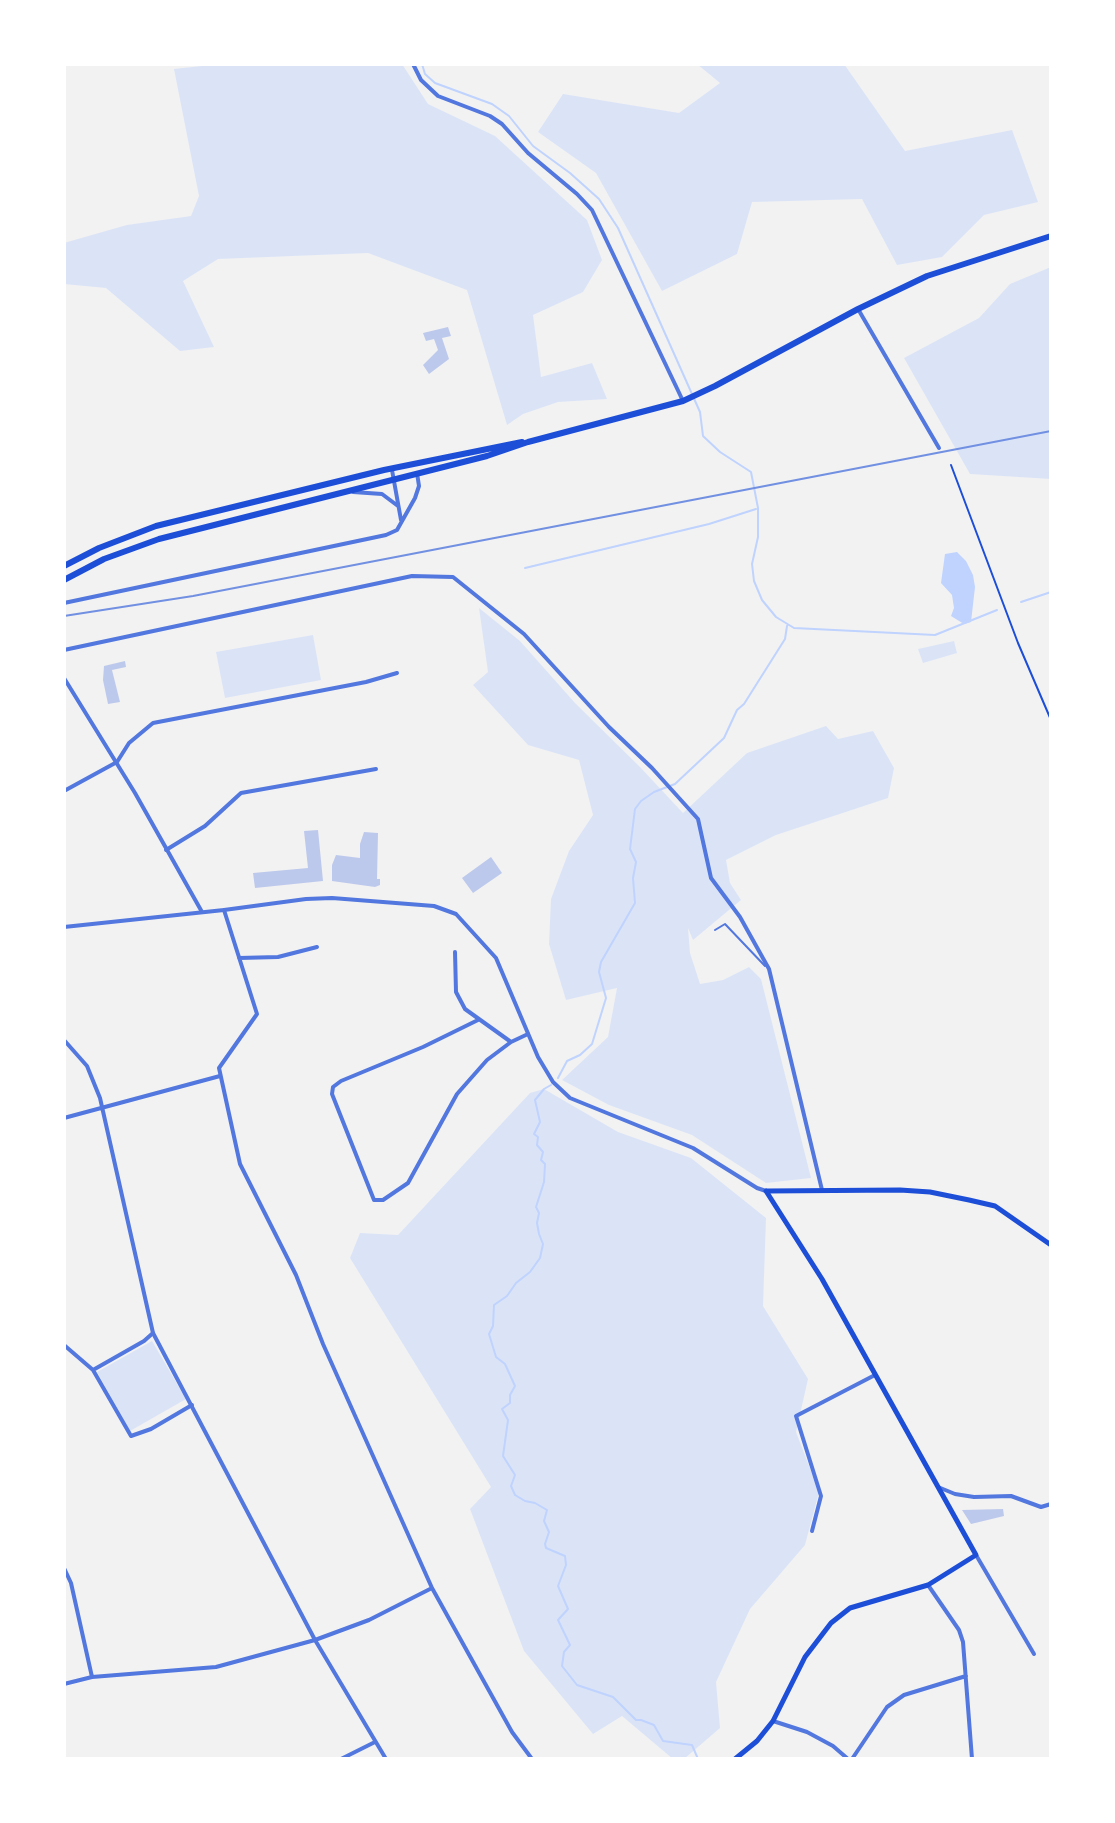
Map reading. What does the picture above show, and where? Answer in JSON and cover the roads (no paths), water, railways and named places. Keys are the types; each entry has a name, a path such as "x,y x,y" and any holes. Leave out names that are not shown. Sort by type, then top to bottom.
{"main road":[{"path":"65,580 104,559 159,539 487,456 528,442 683,401 927,276 1051,236"},
{"path":"64,566 123,537 156,526 413,464 528,442"},
{"path":"766,1191 915,1191 969,1200 995,1206 1051,1245"},
{"path":"735,1759 757,1741 773,1721 805,1657 831,1623 850,1608 928,1585 976,1555 822,1279 766,1191"}],"street":[{"path":"413,64 421,80 438,96 490,116 502,124 528,153 592,210 683,401"},
{"path":"858,309 939,448"},
{"path":"392,469 402,522"},
{"path":"64,603 386,535 397,530 402,522 419,486 417,473"},
{"path":"347,491 382,494 398,506"},
{"path":"64,650 412,576 453,577 524,634 698,819 711,878 740,917 769,969 822,1190"},
{"path":"64,791 117,762 129,743 153,723 366,682 397,673"},
{"path":"64,678 117,762 202,912"},
{"path":"166,850 205,826 241,793 376,769"},
{"path":"64,927 332,898 434,906 456,914 496,958 528,1034 553,1082 570,1098 693,1148 766,1191"},
{"path":"224,910 257,1014 219,1068 240,1164 296,1275 323,1344 432,1588 512,1732 532,1759"},
{"path":"239,958 278,957 317,947"},
{"path":"455,952 456,992 465,1009 511,1042"},
{"path":"478,1020 333,1087 332,1094 374,1200 383,1200 408,1183 457,1094 487,1060 528,1034"},
{"path":"64,1040 87,1066 102,1108 153,1333 315,1640 386,1759"},
{"path":"64,1118 220,1076"},
{"path":"93,1370 153,1333"},
{"path":"64,1345 93,1370 131,1436 151,1429 193,1405"},
{"path":"812,1531 821,1496 796,1416 875,1375"},
{"path":"936,1486 965,1496 1011,1496 1041,1507 1051,1504"},
{"path":"976,1555 1034,1654"},
{"path":"64,1568 71,1583 92,1677"},
{"path":"928,1585 959,1630 972,1759"},
{"path":"64,1684 92,1677 216,1667 315,1640 369,1620 432,1588"},
{"path":"773,1721 807,1732 850,1759 887,1707 904,1695 966,1676"},
{"path":"341,1759 375,1742"}],"lane":[{"path":"413,464 417,473"},
{"path":"715,930 725,924 769,969"}],"water":[{"path":"957,552 966,561 975,587 971,622 964,624 951,616 954,608 952,595 941,583 945,554"}],"waterway":[{"path":"422,64 425,74 435,83 492,104 509,116 533,146 599,199 618,228 700,412 703,436 720,452 751,472 758,508 758,537 752,564 754,581 762,600 776,617 794,628 935,635 997,610"},
{"path":"525,568 709,524 756,509"},
{"path":"1021,602 1051,592"},
{"path":"558,1078 567,1061 592,1044 606,998 599,972 601,962 635,903 633,878 636,862 630,849 635,809 654,792 675,784 724,738 737,710 744,704 785,639 787,626"},
{"path":"551,1085 535,1100 540,1122 534,1134 538,1137 537,1145 543,1152 541,1160 545,1164 544,1182 536,1207 543,1244 540,1258 507,1296 494,1305 493,1326 489,1334 496,1357 505,1364 515,1386 510,1403 502,1409 508,1420 503,1456 515,1475 511,1486 515,1495 547,1510 544,1521 549,1532 546,1548 565,1556 566,1565 558,1586 568,1609 558,1620 570,1645 564,1652 562,1666 577,1685 613,1697 636,1720 654,1725 663,1741 692,1745 698,1759"}],"railway":[{"path":"64,616 193,596 1051,431"}]}
